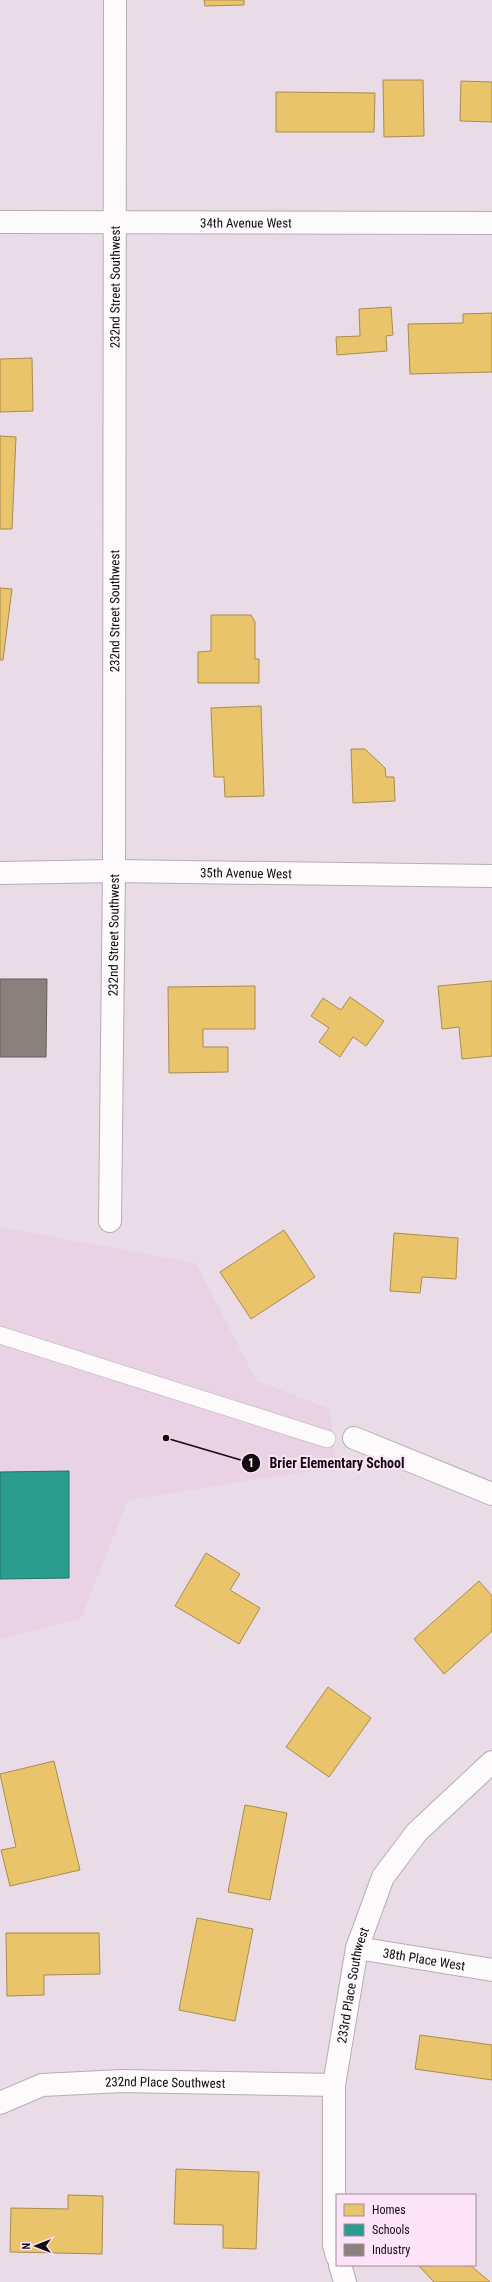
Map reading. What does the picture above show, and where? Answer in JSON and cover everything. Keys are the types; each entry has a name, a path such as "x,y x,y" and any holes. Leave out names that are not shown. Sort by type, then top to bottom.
{"street":[{"name":"232nd Street Southwest","path":"110,1221 114,872 115,0"},
{"name":"34th Avenue West","path":"0,222 492,223"},
{"name":"35th Avenue West","path":"0,873 114,872 492,876"},
{"path":"354,1438 492,1494"},
{"name":"233rd Place Southwest","path":"336,2252 334,2245 334,2085 357,1948 383,1877 417,1832 492,1762"},
{"name":"38th Place West","path":"357,1948 492,1970"},
{"name":"232nd Place Southwest","path":"0,2103 42,2085 122,2081 334,2085"},
{"path":"340,2266 346,2282"}],"lane":[{"path":"0,1335 327,1439"}],"shaded area":[{"path":"0,1227 196,1263 256,1380 330,1409 336,1467 128,1500 81,1618 0,1639"}],"building: Homes":[{"path":"204,0 244,0 244,5 205,6"},
{"path":"383,80 423,80 424,136 384,137"},
{"path":"461,81 492,82 492,122 460,121"},
{"path":"276,92 375,93 374,132 276,132"},
{"path":"391,307 393,335 386,336 387,351 337,355 336,337 360,336 359,309"},
{"path":"492,313 492,372 410,374 408,324 463,323 463,314"},
{"path":"32,358 33,411 0,412 0,359"},
{"path":"0,436 16,437 12,529 0,529"},
{"path":"0,588 12,589 3,660 0,660"},
{"path":"211,615 251,615 255,622 255,659 259,659 259,683 198,683 198,652 211,651"},
{"path":"261,706 264,796 225,797 224,777 214,777 211,708"},
{"path":"351,749 365,749 385,768 386,777 394,777 395,801 353,803"},
{"path":"492,981 492,1056 462,1059 459,1027 442,1029 438,986"},
{"path":"255,986 255,1029 203,1029 203,1047 228,1047 228,1072 169,1073 168,987"},
{"path":"350,997 384,1021 366,1046 353,1037 340,1057 319,1042 329,1028 311,1016 323,998 341,1010"},
{"path":"284,1230 315,1277 251,1319 220,1272"},
{"path":"394,1233 458,1238 456,1279 422,1277 420,1293 390,1291"},
{"path":"206,1553 240,1574 230,1590 260,1608 239,1644 175,1606"},
{"path":"479,1581 492,1596 492,1631 444,1674 414,1639"},
{"path":"328,1687 371,1718 329,1777 286,1747"},
{"path":"54,1761 80,1870 10,1886 1,1850 16,1847 0,1774"},
{"path":"245,1805 287,1813 270,1900 228,1892"},
{"path":"197,1918 253,1929 235,2021 179,2010"},
{"path":"6,1933 99,1933 100,1974 44,1975 44,1995 7,1996"},
{"path":"420,2035 492,2045 492,2080 415,2069"},
{"path":"176,2169 259,2172 256,2249 223,2248 223,2225 174,2224"},
{"path":"68,2195 103,2196 102,2254 10,2252 11,2208 68,2209"},
{"path":"419,2266 471,2266 490,2282 434,2282"}],"building: Schools":[{"path":"69,1471 69,1578 0,1579 0,1472"}],"building: Industry":[{"path":"0,979 47,979 46,1057 0,1057"}],"place":[{"name":"Brier Elementary School","path":"166,1438"}]}
